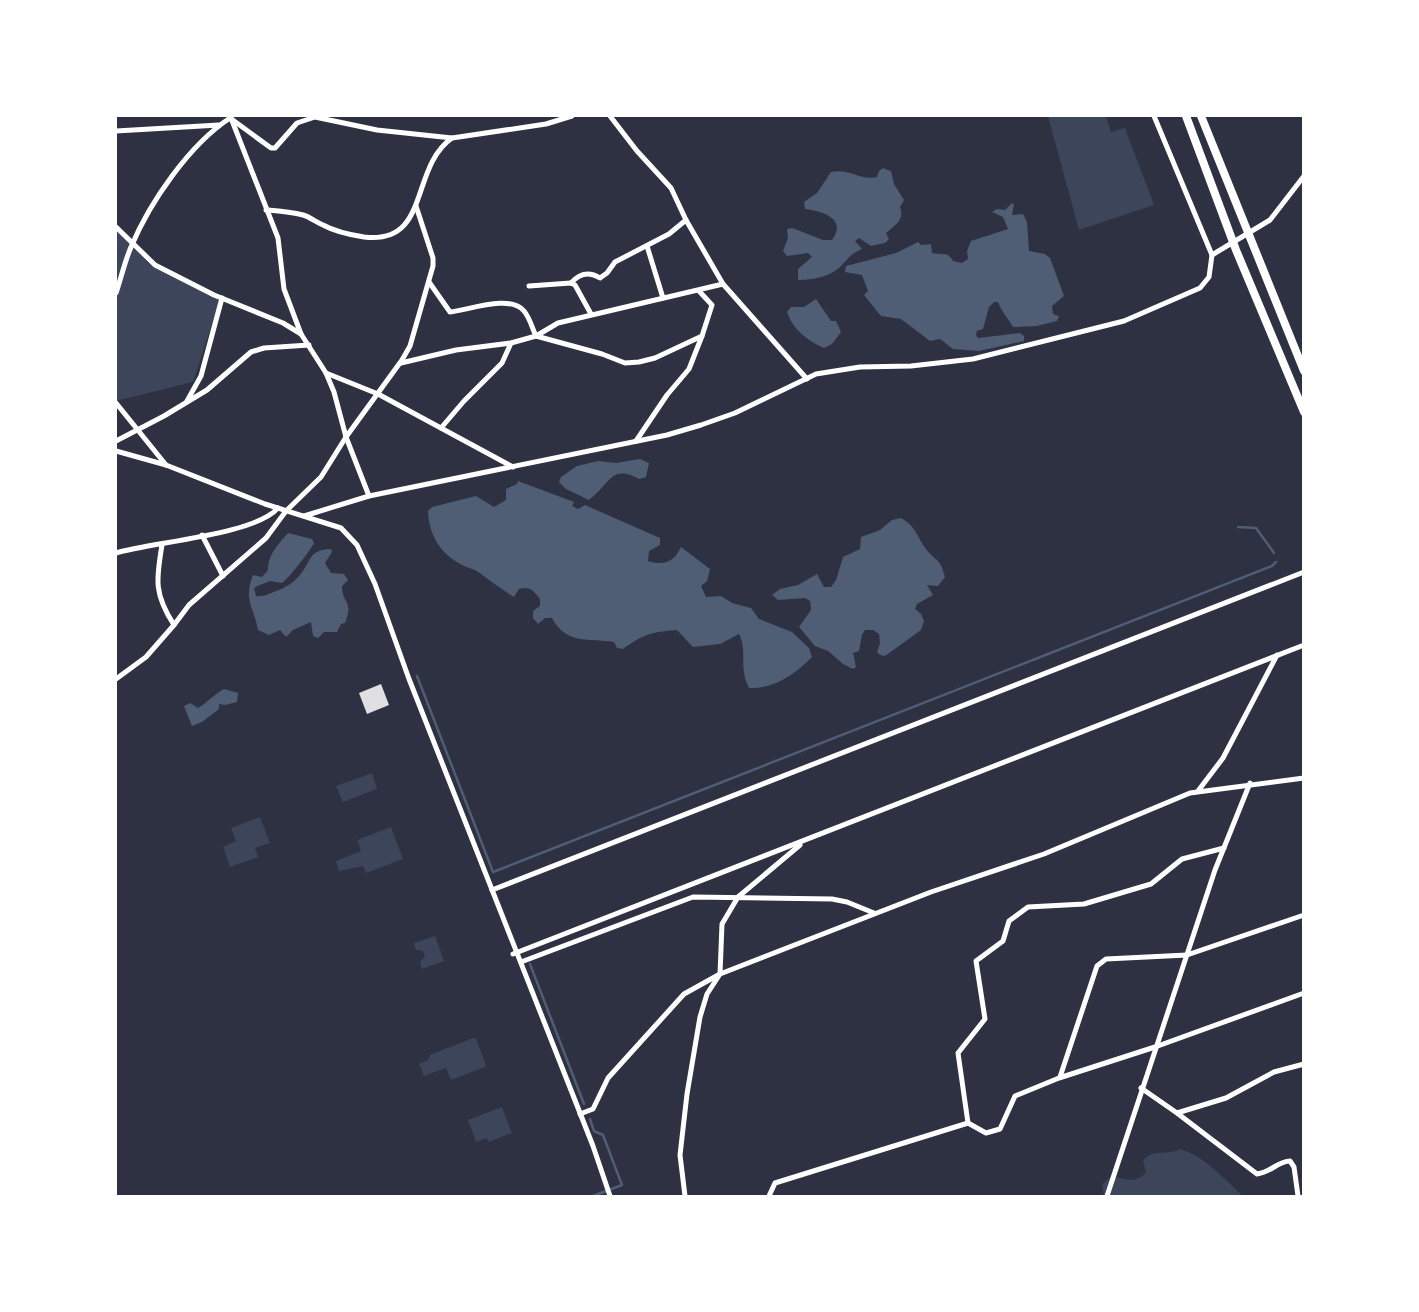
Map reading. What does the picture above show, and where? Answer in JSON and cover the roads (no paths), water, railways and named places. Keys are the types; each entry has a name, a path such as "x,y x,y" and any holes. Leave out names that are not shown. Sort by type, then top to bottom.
{"main road":[{"path":"1186,116 1233,242 1304,412"},
{"path":"1201,116 1304,371"}],"street":[{"path":"230,117 271,148 275,148 297,123 315,117 387,132 452,138 546,124 572,116"},
{"path":"610,116 671,188 723,284 807,379"},
{"path":"304,516 369,496 701,425 735,413 816,374 860,366 911,366 973,359 1124,321 1200,288 1209,277 1213,254 1154,116"},
{"path":"116,293 132,245 152,207 202,140 230,117"},
{"path":"230,117 278,239 284,289 301,334 326,373 338,402 346,437 369,496"},
{"path":"116,131 219,125"},
{"path":"266,210 306,216 326,227 363,237 392,235 409,220 429,165 443,144 452,138"},
{"path":"1213,254 1270,220 1304,176"},
{"path":"117,676 146,657 189,605 266,538 286,511 321,477 346,437 401,363 410,346 429,282 433,258 416,206"},
{"path":"529,286 571,283 581,275 594,274 600,278 615,262 669,233 686,220"},
{"path":"116,227 155,265 222,298 254,309 301,334"},
{"path":"646,246 663,298"},
{"path":"429,282 450,312 491,304 515,304 524,311 536,336 625,363 655,358 702,336"},
{"path":"571,283 575,285 591,314"},
{"path":"401,363 456,350 511,343 536,336 558,323 723,284"},
{"path":"636,441 667,395 689,369 712,305 699,290"},
{"path":"187,401 201,376 222,298"},
{"path":"441,428 502,363 511,343"},
{"path":"116,441 207,390 251,352 264,348 309,345"},
{"path":"326,373 378,394 513,467"},
{"path":"116,403 166,465"},
{"path":"116,451 166,465 286,511 341,528 348,533 362,554 610,1196"},
{"path":"116,553 162,545 267,519 278,508"},
{"path":"202,535 223,576"},
{"path":"162,545 156,576 159,597 174,625"},
{"path":"491,891 1304,572"},
{"path":"515,953 1304,645"},
{"path":"1198,791 1236,736 1277,655"},
{"path":"580,1114 593,1109 608,1078 684,994 720,974 875,914 1044,854 1198,791 1304,778"},
{"path":"1107,1196 1155,1047 1224,848 1250,783"},
{"path":"685,1196 680,1156 687,1094 707,994 720,974 722,923 738,897 805,840"},
{"path":"968,1123 958,1053 985,1018 976,961 1003,941 1009,921 1028,907 1084,904 1151,884 1182,859 1224,848"},
{"path":"520,962 693,897 832,899 847,902 875,914"},
{"path":"1059,1078 1097,966 1106,960 1187,955 1304,915"},
{"path":"769,1196 775,1183 968,1123 986,1133 999,1129 1015,1096 1059,1078 1155,1047 1304,993"},
{"path":"1177,1113 1226,1098 1274,1072 1304,1064"},
{"path":"1141,1088 1257,1174 1264,1174 1285,1161 1290,1161 1294,1167 1298,1196"}],"waterway":[{"path":"1238,527 1256,528 1274,553"},
{"path":"417,676 493,872 1272,566 1276,562"},
{"path":"530,964 584,1104"},
{"path":"590,1119 594,1131 603,1135 622,1185 593,1196"}]}
